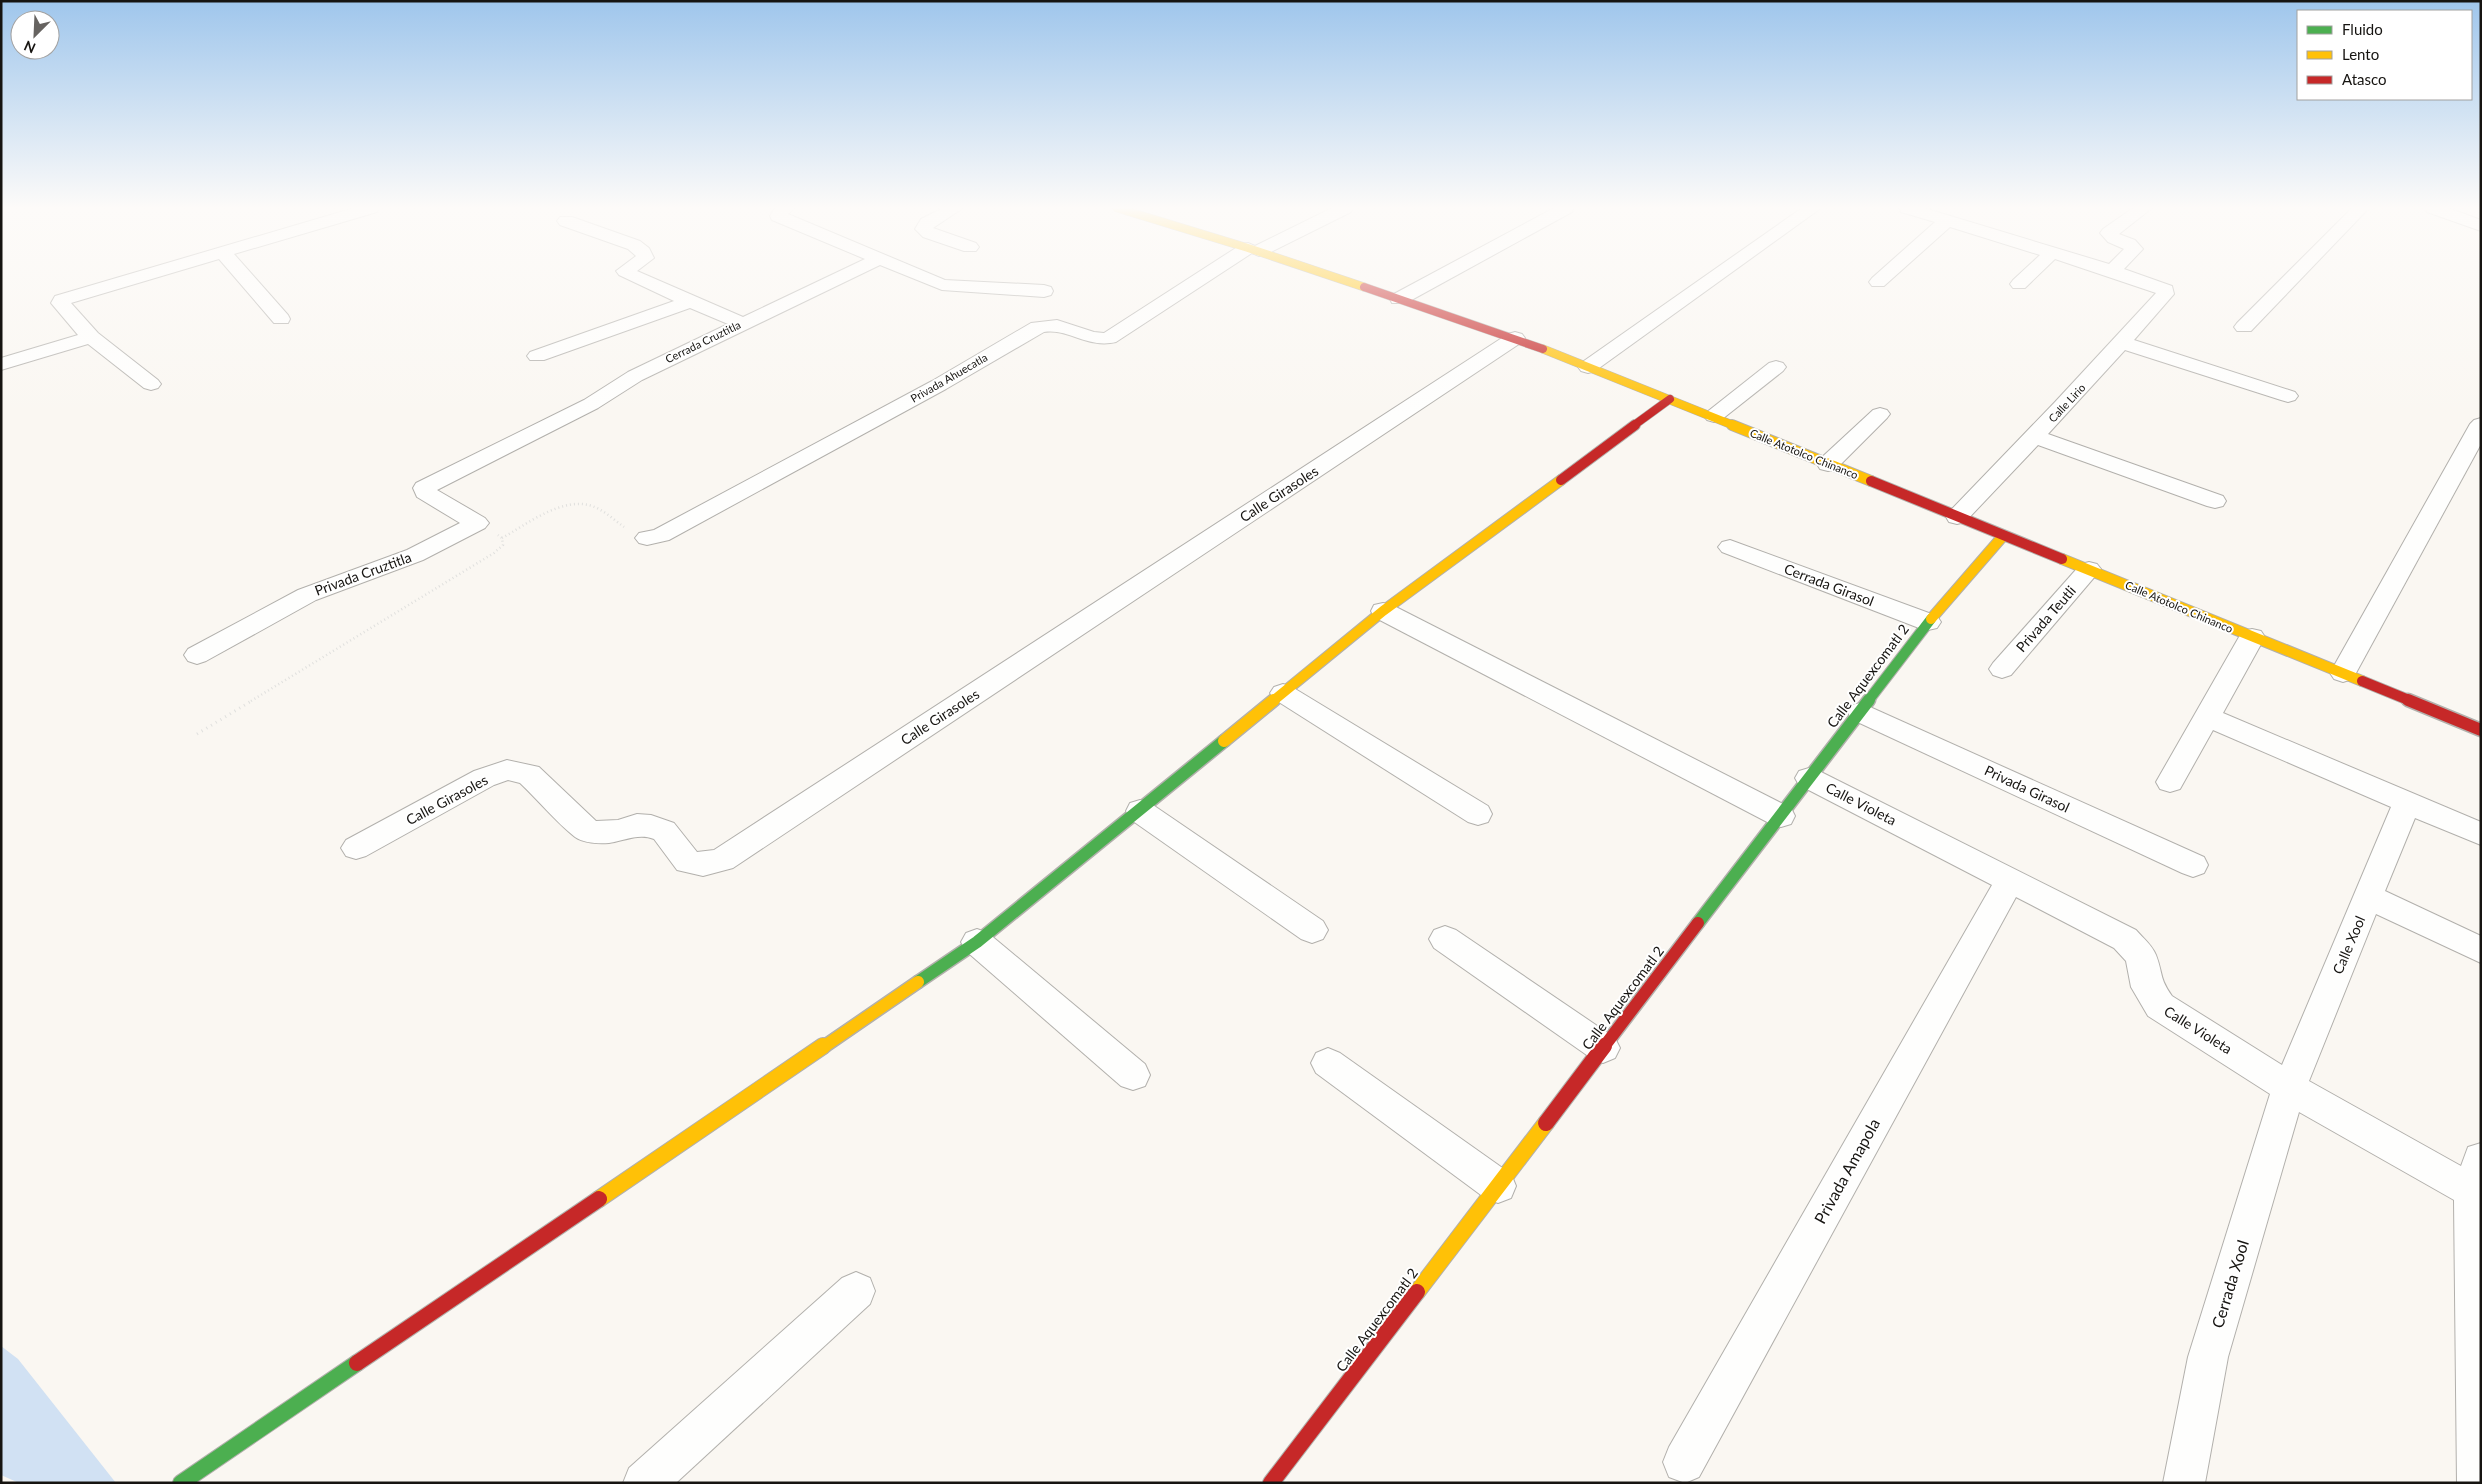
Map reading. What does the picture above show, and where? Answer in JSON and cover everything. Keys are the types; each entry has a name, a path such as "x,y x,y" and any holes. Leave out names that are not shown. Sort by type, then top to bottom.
{"street":[{"path":"136,277 62,300 60,303 91,337 151,384"},
{"path":"245,277 281,319"},
{"path":"639,277 742,323"},
{"name":"Cerrada Cruztitla","path":"477,523 425,492 424,488 429,483 591,404 635,376 840,277"},
{"path":"924,277 942,285 1044,291"},
{"name":"Privada Ahuecatla","path":"647,538 661,535 843,437 939,385 1038,327 1048,324 1057,325 1090,338 1100,340 1109,338 1209,277"},
{"name":"Calle Atotolco Chinanco","path":"1335,277 1515,338 1588,366 2481,730"},
{"path":"1399,299 1439,277"},
{"path":"1588,366 1714,277"},
{"path":"1878,282 1883,277"},
{"path":"2019,284 2026,277"},
{"name":"Calle Lirio","path":"1957,517 2035,438 2165,294 2165,290 2159,286 2132,277"},
{"path":"2244,327 2293,277"},
{"path":"537,356 691,301"},
{"path":"1,364 91,337"},
{"name":"Calle Girasoles","path":"356,848 484,778 508,770 529,774 587,830 602,833 619,831 637,825 651,826 664,831 688,862 703,864 722,860 1515,338"},
{"path":"2122,343 2288,396"},
{"path":"1714,416 1776,367"},
{"path":"181,1483 977,942 1383,611 1670,399"},
{"path":"1828,464 1880,414"},
{"path":"2342,673 2481,424"},
{"path":"2035,438 2214,501"},
{"name":"Privada Cruztitla","path":"197,656 307,595 415,556 477,523"},
{"name":"Calle Aquexcomatl 2","path":"1271,1483 1928,622 2003,536"},
{"name":"Cerrada Girasol","path":"1730,547 1928,622"},
{"name":"Privada Teutli","path":"2002,669 2089,569"},
{"path":"1383,611 1781,816"},
{"path":"2170,782 2252,637"},
{"path":"1284,693 1478,814"},
{"name":"Privada Girasol","path":"1861,712 2193,865"},
{"path":"2208,717 2481,834"},
{"name":"Calle Violeta","path":"1810,778 2125,939 2141,956 2147,987 2160,1006 2289,1088 2478,1182"},
{"name":"Calle Xool","path":"2289,1088 2407,802"},
{"path":"1140,811 1312,930"},
{"name":"Privada Amapola","path":"1684,1462 2010,880"},
{"path":"2369,897 2481,950"},
{"path":"1445,939 1603,1048"},
{"path":"977,942 1133,1075"},
{"path":"1328,1063 1498,1186"},
{"name":"Cerrada Xool","path":"2184,1483 2208,1357 2289,1088"},
{"path":"2478,1182 2478,1483"},
{"path":"644,1483 856,1291"}],"path":[{"path":"502,538 569,504 585,504 598,508 636,536 647,538"},
{"path":"477,523 502,538"},
{"path":"198,734 494,553 503,545 502,538"}],"water":[{"path":"1,1346 18,1359 116,1483 19,1483 1,1475"}],"traffic: fast":[{"path":"1698,923 1931,619"},
{"path":"918,982 977,942 1224,741"},
{"path":"181,1483 357,1363"}],"traffic: slow":[{"path":"1335,277 1364,287"},
{"path":"1543,349 1871,481"},
{"path":"1224,741 1383,611 1561,480"},
{"path":"1931,619 2003,536"},
{"path":"2062,559 2362,681"},
{"path":"599,1199 918,982"},
{"path":"1417,1292 1546,1123"}],"traffic: jam":[{"path":"1364,287 1543,349"},
{"path":"1561,480 1670,399"},
{"path":"1871,481 2062,559"},
{"path":"2362,681 2481,730"},
{"path":"1546,1123 1698,923"},
{"path":"357,1363 599,1199"},
{"path":"1271,1483 1417,1292"}]}
